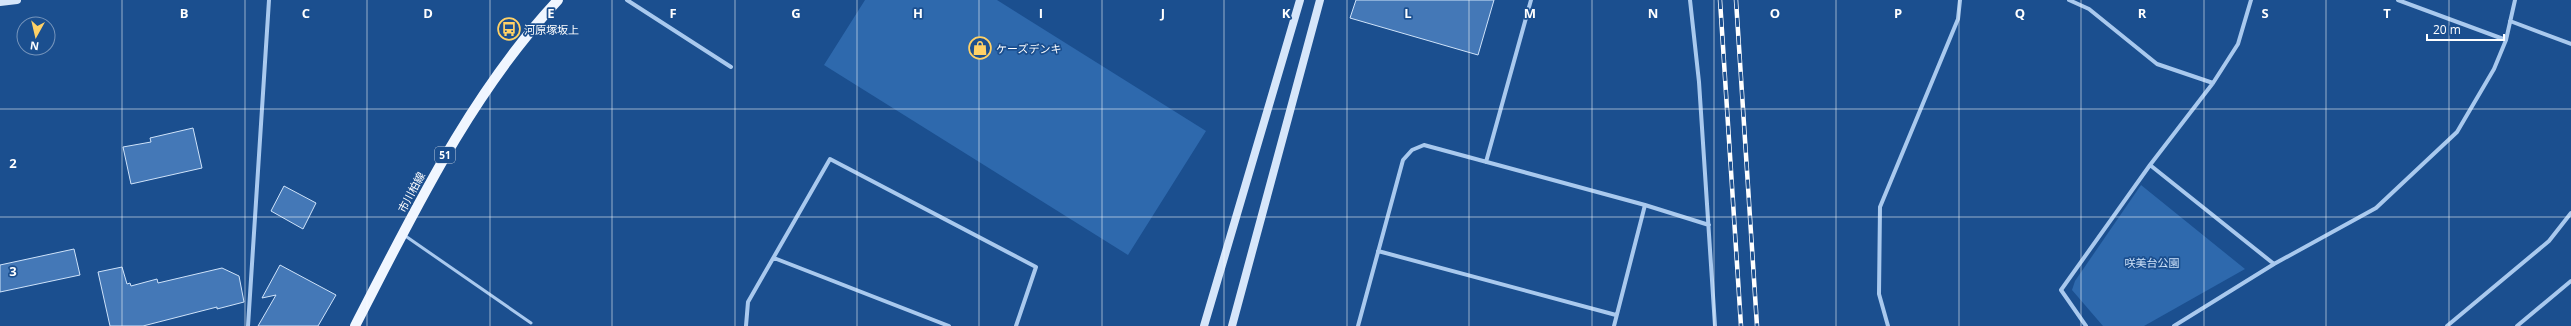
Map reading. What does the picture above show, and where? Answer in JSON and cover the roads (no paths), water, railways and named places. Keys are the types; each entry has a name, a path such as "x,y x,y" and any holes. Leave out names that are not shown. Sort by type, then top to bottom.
{"main road":[{"name":"市川柏線","path":"355,326 456,137 536,24 558,0"}],"street":[{"path":"0,2 17,0"},
{"path":"248,326 269,0"},
{"path":"628,0 731,67"},
{"path":"1204,326 1300,0"},
{"path":"1232,326 1320,0"},
{"path":"1486,162 1531,0"},
{"path":"1690,0 1709,225 1715,326"},
{"path":"1888,326 1879,294 1880,207 1958,19 1960,0"},
{"path":"2069,0 2089,9 2157,64 2213,83"},
{"path":"2086,326 2061,290 2150,166 2213,83 2238,44 2251,0"},
{"path":"2398,0 2506,40"},
{"path":"2174,326 2274,264 2376,208 2457,132 2494,68 2506,40 2515,0"},
{"path":"2510,21 2571,44"},
{"path":"1358,326 1403,160 1412,150 1424,145 1645,205 1709,225"},
{"path":"746,326 748,302 830,159 1036,267 1016,326"},
{"path":"2150,166 2274,264"},
{"path":"1614,326 1645,205"},
{"path":"2447,326 2549,241 2571,213"},
{"path":"1378,251 1616,315"},
{"path":"774,258 949,326"},
{"path":"2517,326 2571,281"}],"lane":[{"path":"403,234 531,323"}],"railway":[{"path":"1720,0 1741,326"},
{"path":"1736,0 1757,326"}],"place":[{"name":"河原塚坂上","path":"509,29"},
{"name":"ケーズデンキ","path":"980,48"}],"park label":[{"name":"咲美台公園","path":"2152,262"}]}
